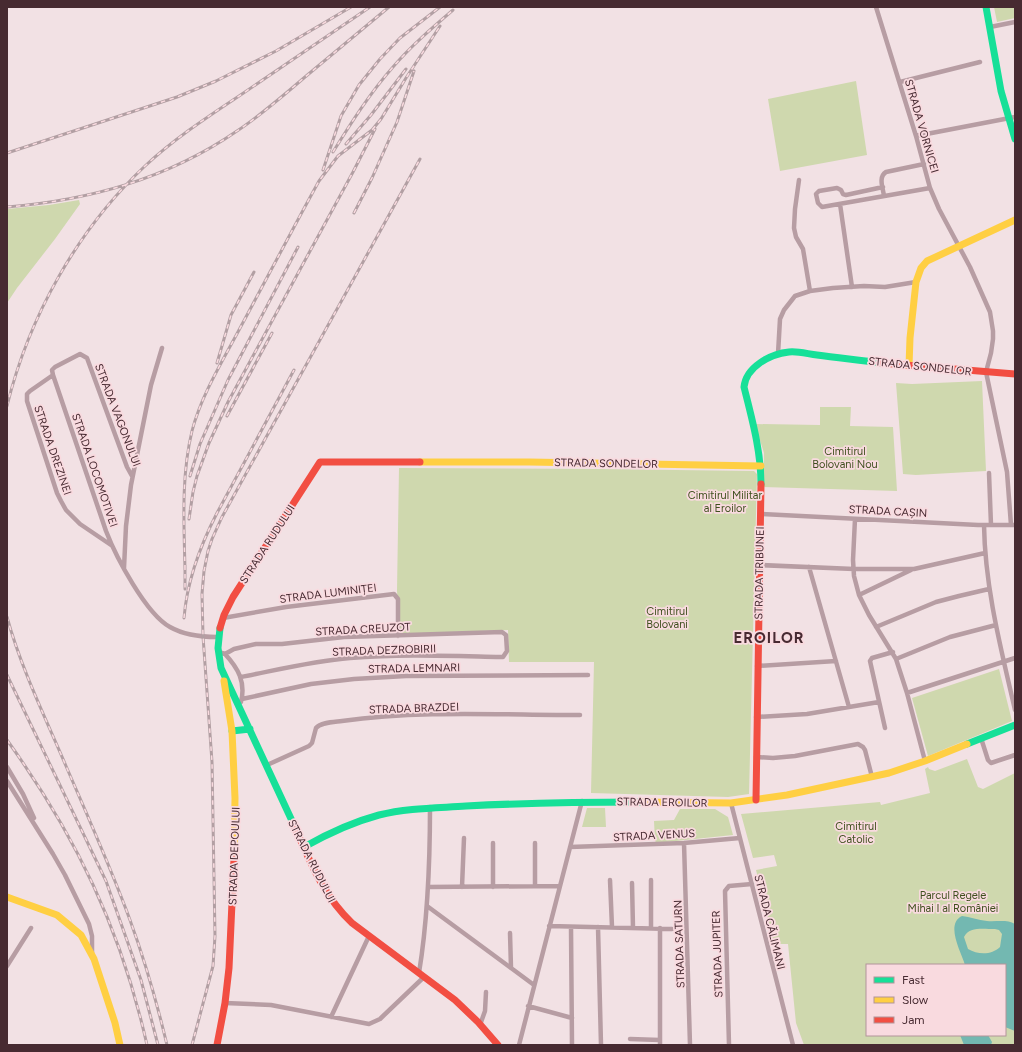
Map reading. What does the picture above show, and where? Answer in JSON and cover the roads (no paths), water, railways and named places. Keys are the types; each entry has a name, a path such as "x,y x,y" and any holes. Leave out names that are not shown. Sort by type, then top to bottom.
{"street":[{"name":"STRADA VORNICEI","path":"876,7 900,82 930,188 939,209 970,267 990,312 993,339 986,372"},
{"path":"986,7 1012,118 1015,139"},
{"path":"990,27 1015,22"},
{"path":"900,82 980,62"},
{"path":"916,136 1012,118"},
{"path":"884,196 882,176 886,172 924,164"},
{"path":"799,180 794,228 796,237 803,249 810,291"},
{"path":"843,194 846,195 883,187"},
{"path":"852,287 842,203 843,194 841,190 837,188 819,191 816,194 818,203 822,207 842,203 930,188"},
{"path":"909,366 910,338 916,282 924,264 958,246 1015,220"},
{"path":"778,354 780,318 784,310 795,296 810,291 852,287 885,287 916,282"},
{"name":"STRADA VAGONULUI","path":"124,569 126,520 132,476 153,380 162,348"},
{"name":"STRADA SONDELOR","path":"320,462 529,462 760,466 760,453 748,408 744,382 746,375 750,371 778,354 790,352 810,353 909,366 1015,374"},
{"name":"STRADA VAGONULUI","path":"53,375 53,368 76,355 83,355 87,358 126,467 132,476"},
{"path":"986,372 1007,472 1013,525"},
{"name":"STRADA LOCOMOTIVEI","path":"53,375 111,545 124,569 145,602 164,624 181,632 217,637"},
{"name":"STRADA DREZINEI","path":"53,375 30,391 27,401 57,493 66,510 73,517 85,528 111,545"},
{"name":"STRADA RUDULUI","path":"320,462 222,618 217,637 221,653 221,668 323,887 335,906 347,919 455,1000 498,1045"},
{"name":"STRADA TRIBUNEI","path":"756,800 760,466"},
{"path":"989,473 991,525"},
{"name":"STRADA CAȘIN","path":"760,514 984,526 1013,525"},
{"path":"855,519 854,569 859,595 876,627 896,659 908,693 925,761"},
{"path":"984,526 985,553 996,626 1015,710"},
{"path":"859,595 914,569 985,553"},
{"path":"759,565 854,569 914,569"},
{"path":"808,567 849,707"},
{"path":"876,627 936,602 990,589"},
{"name":"STRADA LUMINIȚEI","path":"222,618 286,607 394,594 398,599 398,636"},
{"path":"896,659 950,637 996,626"},
{"name":"STRADA CREUZOT","path":"221,653 261,644 282,644 344,637 504,633"},
{"name":"STRADA DEZROBIRII","path":"241,678 286,668 350,658 409,656 500,657 507,651 506,635 504,633"},
{"path":"886,728 870,661 872,658 893,652"},
{"path":"221,653 235,666 241,678 242,699 240,708"},
{"path":"908,693 1015,658"},
{"path":"757,666 836,660"},
{"name":"STRADA DEPOULUI","path":"217,1045 225,1003 229,961 236,798 232,731 228,699 221,668"},
{"name":"STRADA LEMNARI","path":"242,699 311,684 354,679 406,676 588,675"},
{"path":"756,717 807,714 879,702"},
{"name":"STRADA BRAZDEI","path":"267,766 309,746 312,743 316,728 321,724 349,720 412,715 580,715"},
{"name":"STRADA EROILOR","path":"304,847 330,833 379,815 403,810 430,807 582,801 731,802 756,800 872,777 925,761 1015,725"},
{"path":"232,731 250,729"},
{"path":"981,738 988,760 991,763 1015,755"},
{"path":"756,757 773,758 794,756 858,744 865,750 872,777"},
{"path":"7,767 23,794 40,833"},
{"path":"7,781 65,875 89,924 92,936 92,954"},
{"path":"519,1045 582,801"},
{"name":"STRADA CĂLIMANI","path":"731,802 793,1045"},
{"path":"225,1003 272,1005 369,1024 374,1022 394,1006 422,975 428,887 430,807"},
{"path":"462,887 464,838"},
{"name":"STRADA VENUS","path":"570,847 684,843 740,838"},
{"path":"535,842 535,886"},
{"path":"493,843 493,887"},
{"name":"STRADA SATURN","path":"684,843 690,1045"},
{"path":"610,880 612,928"},
{"path":"651,880 651,928"},
{"path":"632,883 633,928"},
{"name":"STRADA JUPITER","path":"729,1045 724,891 730,886 752,884"},
{"path":"428,887 559,886"},
{"path":"7,897 57,915 82,935 92,954 115,1023 120,1045"},
{"path":"427,906 534,985"},
{"path":"549,926 672,928"},
{"path":"571,927 572,1045"},
{"path":"598,927 601,1045"},
{"path":"7,966 31,928"},
{"path":"630,1039 660,1042 660,928"},
{"path":"510,933 511,968"},
{"path":"331,1017 369,936"},
{"path":"480,1025 485,1011 486,992"},
{"path":"528,1006 572,1018"}],"water":[{"path":"962,916 987,921 1012,922 1015,924 1015,1031 1006,1027 1006,964 965,964 954,932 957,920","holes":["982,929 995,929 999,930 1002,934 1000,947 989,953 980,953 968,949 964,937 969,931"]},
{"path":"960,1036 989,1036 992,1042 991,1045 964,1045"}],"railway":[{"path":"7,153 177,97 216,81 276,51 351,7"},
{"path":"7,406 16,372 28,339 59,276 98,217 121,191 145,166 180,137 370,7"},
{"path":"7,207 38,204 98,193 155,174 210,148 255,118 389,7"},
{"path":"323,170 341,116 359,85 380,59 400,38 440,7"},
{"path":"333,152 376,87 414,44 453,10"},
{"path":"185,570 184,500 188,448 196,418 206,392 319,181 338,156 372,130 381,119 440,26"},
{"path":"346,144 371,115 406,69"},
{"path":"354,213 372,178 397,122 414,71"},
{"path":"189,519 197,476 209,443 228,402 375,129"},
{"path":"192,1045 213,966 215,936 212,762 203,636 202,594 208,551 222,517 420,159"},
{"path":"190,476 200,444 228,380 298,247"},
{"path":"217,363 231,315 254,272"},
{"path":"227,416 272,333"},
{"path":"184,618 191,577 205,538 294,370"},
{"path":"185,565 185,589"},
{"path":"7,617 26,674 99,843 130,920 141,951 167,1045"},
{"path":"7,675 106,881 141,980 158,1045"},
{"path":"7,740 32,776 54,812 75,848 93,885 124,962 147,1045"}],"district":[{"name":"EROILOR","path":"769,638"}],"park label":[{"name":"Cimitirul Bolovani Nou","path":"845,457"},
{"name":"Cimitirul Militar al Eroilor","path":"725,501"},
{"name":"Cimitirul Bolovani","path":"667,617"},
{"name":"Cimitirul Catolic","path":"856,832"},
{"name":"Parcul Regele Mihai I al României","path":"953,901"}]}
